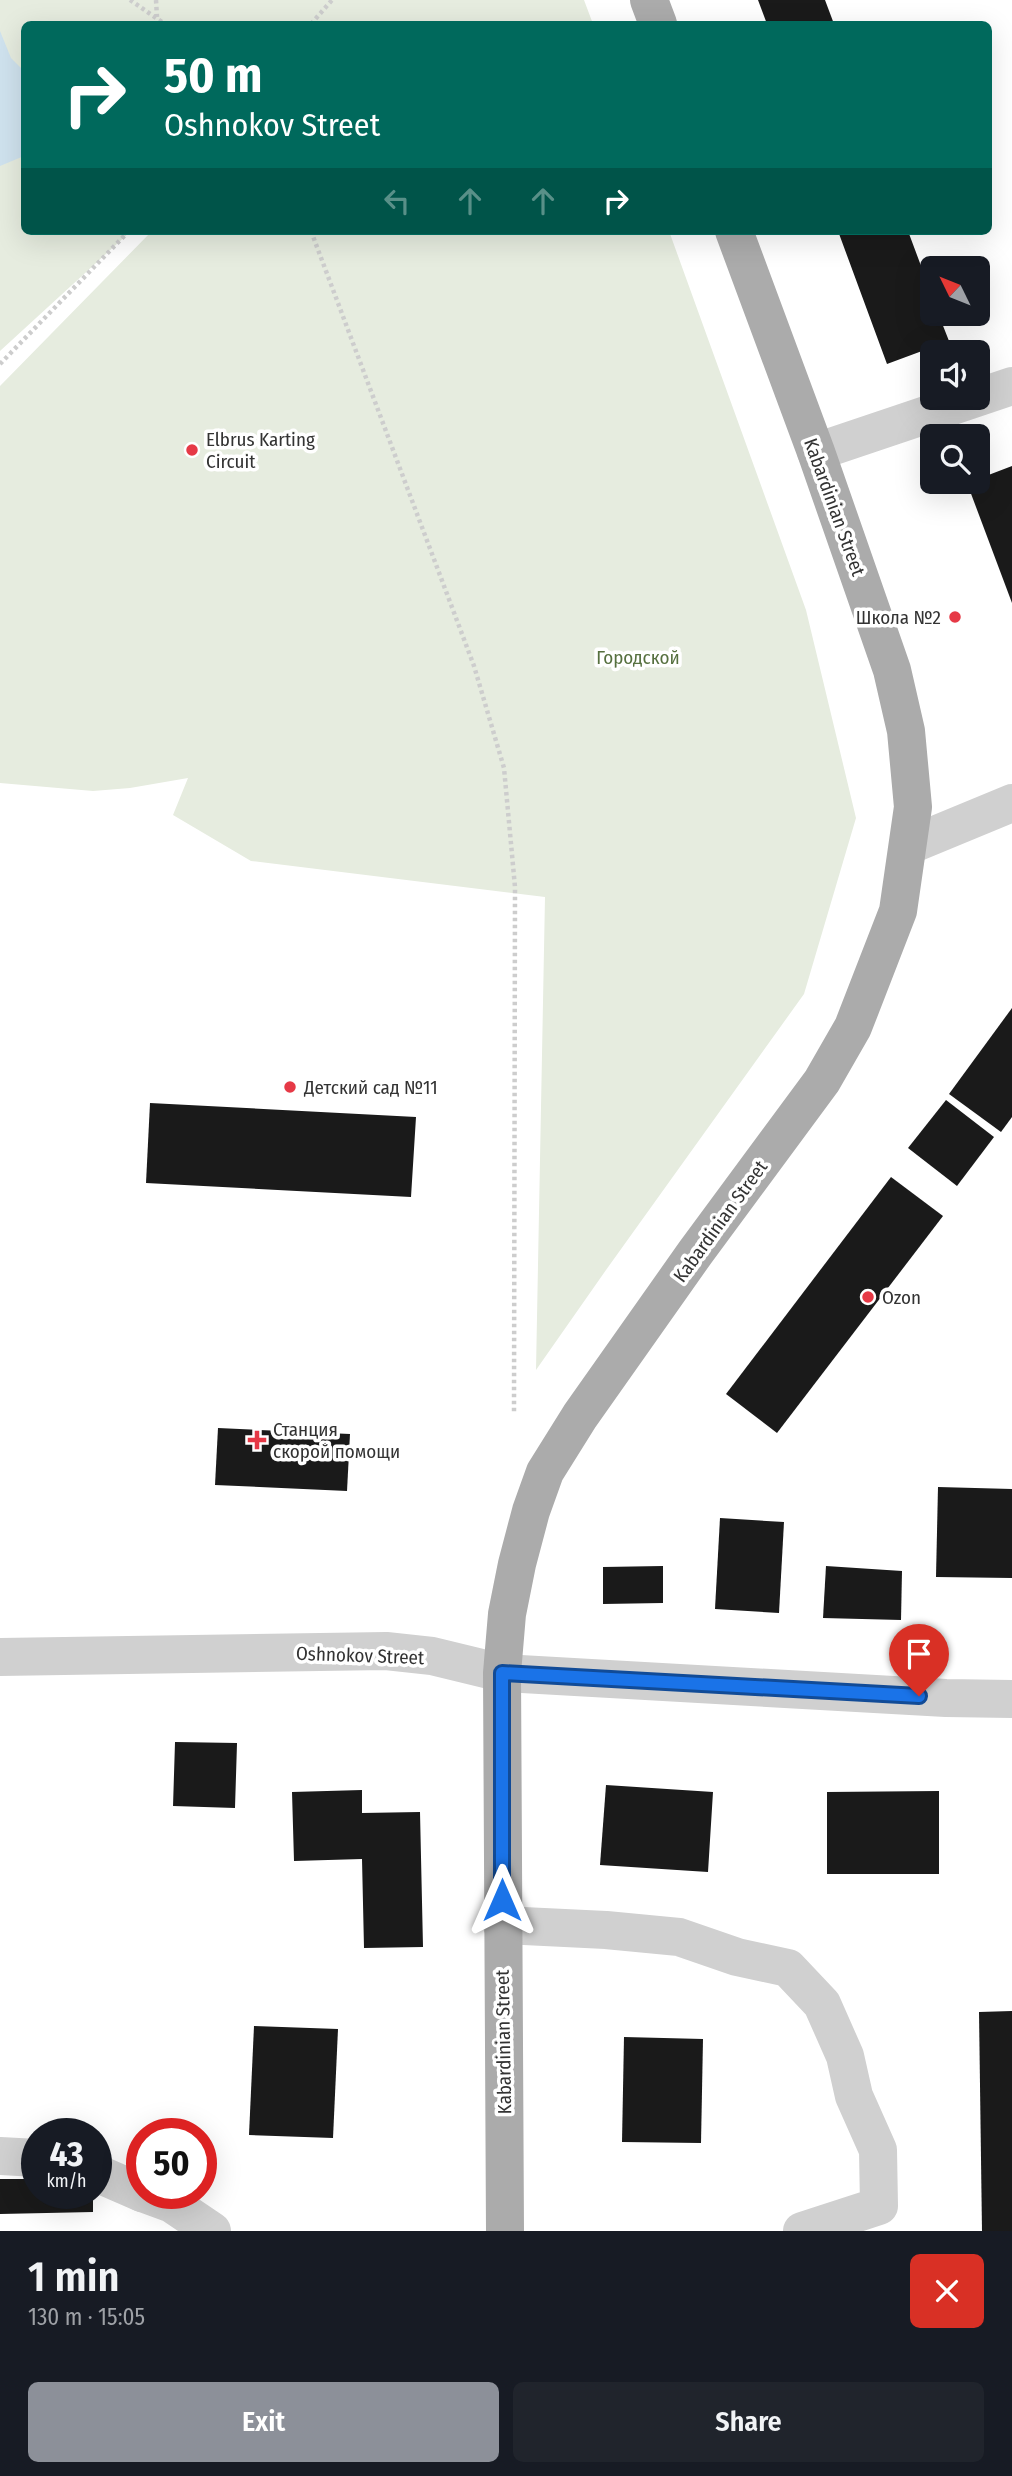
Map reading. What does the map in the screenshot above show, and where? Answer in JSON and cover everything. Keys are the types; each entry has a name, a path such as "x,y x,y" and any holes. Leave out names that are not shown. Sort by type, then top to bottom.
{"main road":[{"path":"649,0 657,21"},
{"name":"Kabardinian Street","path":"505,2231 502,1673 507,1614 531,1511 545,1472 580,1416 822,1081 853,1027 898,911 914,807 906,731 892,670 816,452 735,235"}],"street":[{"path":"816,452 1012,386"},
{"path":"908,846 1012,803"},
{"name":"Oshnokov Street","path":"0,1657 386,1651 432,1656 502,1673 946,1698 1012,1699"},
{"path":"502,1925 678,1937 737,1957 788,1968 822,2004 845,2056 854,2096 878,2150 879,2206 802,2231"},
{"path":"0,2156 21,2157"},
{"path":"179,2209 212,2231"}],"path":[{"path":"130,0 162,21"},
{"path":"156,0 157,17"},
{"path":"314,21 332,0"},
{"path":"0,365 125,235"},
{"path":"312,235 474,666 504,768 515,887 514,1414"}],"green space":[{"path":"0,0 584,0 592,21 21,21 21,235 127,235 0,351"},
{"name":"Городской","path":"148,235 670,235 806,610 856,818 804,994 536,1370 545,897 251,861 173,815 188,778 93,791 0,783 0,386"}],"water":[{"path":"0,31 11,58 21,68 21,157 0,166"}],"building":[{"path":"758,0 825,0 833,21 766,21"},
{"path":"839,235 909,235 920,263 920,326 943,326 949,340 920,340 920,352 887,364"},
{"path":"1012,466 1012,603 971,494 990,494 990,474"},
{"path":"1012,1008 1012,1117 1001,1132 949,1094"},
{"path":"946,1100 994,1137 957,1186 908,1148"},
{"path":"150,1103 416,1117 411,1197 146,1183"},
{"path":"891,1177 943,1216 777,1433 726,1394"},
{"path":"218,1428 350,1434 347,1491 215,1485"},
{"path":"938,1487 1012,1489 1012,1578 936,1577"},
{"path":"720,1518 784,1522 779,1613 715,1609"},
{"path":"663,1566 663,1603 603,1604 603,1567"},
{"path":"826,1566 902,1571 901,1620 823,1618"},
{"path":"175,1742 237,1743 235,1808 173,1806"},
{"path":"606,1785 713,1792 708,1872 600,1865"},
{"path":"362,1790 362,1813 420,1812 423,1947 364,1948 362,1859 294,1861 292,1792"},
{"path":"939,1791 939,1874 827,1874 827,1792"},
{"path":"1012,2011 1012,2231 982,2231 979,2012"},
{"path":"254,2026 338,2029 333,2138 249,2135"},
{"path":"624,2037 703,2039 701,2143 622,2142"},
{"path":"0,2179 21,2179 21,2209 93,2209 93,2212 0,2214"}],"place":[{"name":"Elbrus Karting Circuit","path":"192,450"},
{"name":"Школа №2","path":"955,617"},
{"name":"Детский сад №11","path":"290,1087"},
{"name":"Ozon","path":"868,1297"},
{"name":"Станция скорой помощи","path":"257,1440"}],"route":[{"path":"502,1900 502,1673 919,1696"}]}
